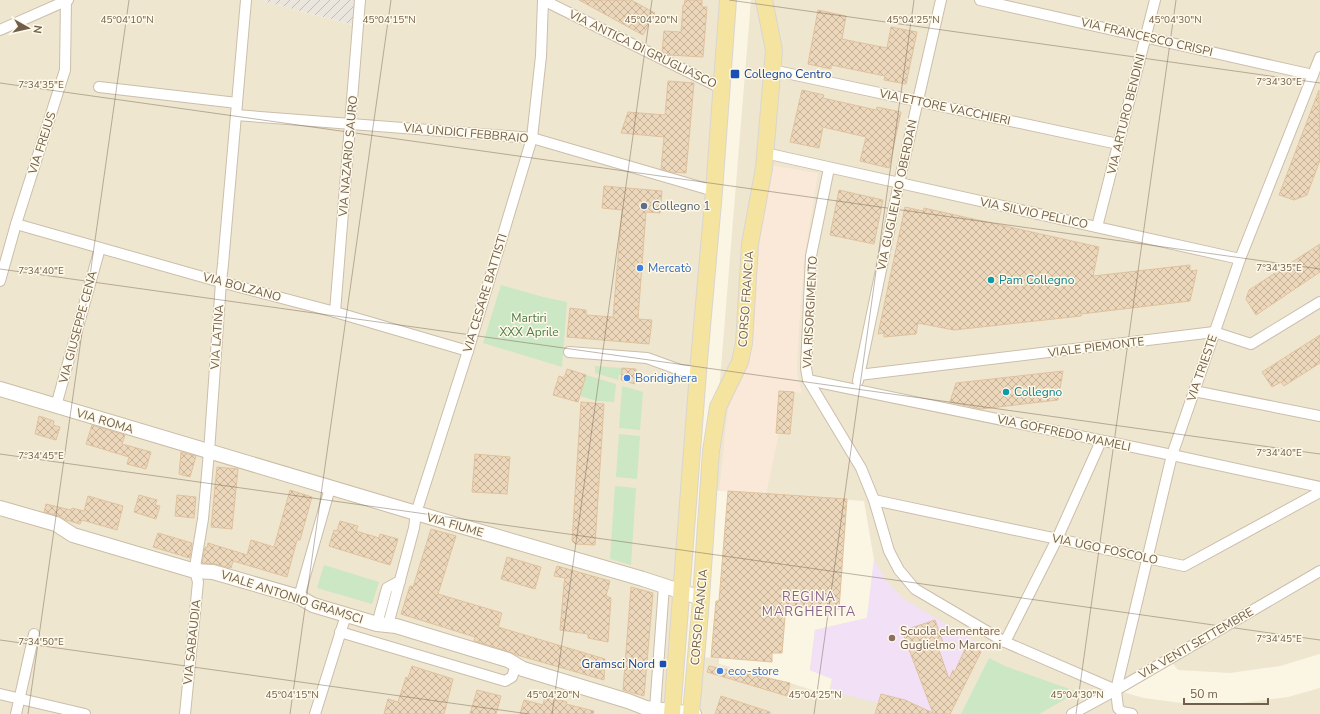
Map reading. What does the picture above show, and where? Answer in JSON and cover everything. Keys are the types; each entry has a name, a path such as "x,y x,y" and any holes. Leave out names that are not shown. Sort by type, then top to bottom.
{"main road":[{"name":"CORSO FRANCIA","path":"672,713 728,0"},
{"name":"CORSO FRANCIA","path":"692,714 711,451 718,407 740,362 744,343 750,244 764,168 774,50 764,0"}],"street":[{"path":"0,30 67,0"},
{"name":"VIA FREJUS","path":"0,281 16,224 64,70 67,0"},
{"name":"VIA LATINA","path":"195,571 203,519 209,452 221,282 224,264 246,0"},
{"name":"VIA NAZARIO SAURO","path":"335,312 360,0"},
{"name":"VIA ANTICA DI GRUGLIASCO","path":"543,0 721,88"},
{"name":"VIA CESARE BATTISTI","path":"382,625 400,581 414,528 416,513 468,351 532,138 541,56 543,0"},
{"name":"VIA GUGLIELMO OBERDAN","path":"856,389 899,184 941,0"},
{"name":"VIA FRANCESCO CRISPI","path":"980,0 1313,75"},
{"name":"VIA ARTURO BENDINI","path":"1097,227 1155,0"},
{"name":"VIA TRIESTE","path":"1116,690 1172,455 1240,259 1320,56"},
{"name":"VIA ETTORE VACCHIERI","path":"772,70 1118,144"},
{"path":"99,87 237,103"},
{"name":"VIA UNDICI FEBBRAIO","path":"236,115 532,138 714,191"},
{"path":"774,155 829,168"},
{"name":"VIA SILVIO PELLICO","path":"829,168 1240,259"},
{"name":"VIA RISORGIMENTO","path":"829,168 812,256 806,368 808,380 861,468 874,500 889,551 899,570 915,589 1005,642 1116,690"},
{"name":"VIA BOLZANO","path":"16,224 221,282 335,312 468,351"},
{"name":"VIA GIUSEPPE CENA","path":"56,406 100,248"},
{"name":"VIALE PIEMONTE","path":"859,375 1214,332 1251,344 1320,302"},
{"path":"569,352 647,358 680,370 698,372"},
{"name":"VIA GOFFREDO MAMELI","path":"808,380 1320,487"},
{"name":"VIA ROMA","path":"0,389 209,452"},
{"path":"1194,391 1320,416"},
{"path":"1005,642 1057,539 1101,441"},
{"name":"VIA FIUME","path":"209,452 701,598"},
{"path":"299,597 330,488"},
{"name":"VIA UGO FOSCOLO","path":"874,500 1184,566 1320,492"},
{"name":"VIALE ANTONIO GRAMSCI","path":"0,508 56,524 73,535 195,571 213,572 299,597 313,605 346,615 382,625 396,626 500,658 523,668 646,708 672,713 692,714"},
{"name":"VIA SABAUDIA","path":"185,714 198,582 195,571"},
{"name":"VIA VENTI SETTEMBRE","path":"1072,714 1320,571"},
{"path":"655,709 664,586"},
{"path":"315,714 346,615"},
{"name":"VIALE ANTONIO GRAMSCI","path":"340,632 505,681 512,677 516,665"},
{"path":"16,714 34,634"},
{"path":"1116,690 1118,708 1122,712 1132,714"},
{"path":"0,694 85,714"}],"shaded area":[{"path":"0,0 245,0 194,570 0,507"},
{"path":"246,0 259,0 356,26 358,0 726,0 671,710 197,570"},
{"path":"259,0 358,0 357,26"},
{"path":"751,0 1320,0 1320,654 1280,666 1230,673 1178,670 1166,655 1068,714 700,714 693,712 697,657 719,658 719,664 784,681 828,695 832,679 810,670 815,630 867,618 874,560 864,501 711,490"},
{"path":"769,165 818,173 805,254 799,329 797,374 802,393 779,391 776,433 779,433 766,494 719,491 728,409 746,363 755,224"},
{"path":"0,509 194,572 184,714 0,714"},
{"name":"Scuola elementare Guglielmo Marconi","path":"874,560 888,583 905,600 984,646 950,714 875,714 878,703 830,691 832,679 810,670 815,630 867,618"},
{"path":"197,573 671,714 187,714"},
{"path":"1320,688 1320,714 1077,714 1119,691 1144,698 1189,704 1227,705 1288,697"}],"green space":[{"name":"Martiri XXX Aprile","path":"501,285 567,302 562,367 483,343"},
{"path":"595,366 622,368 622,375 619,375 618,380 595,373"},
{"path":"586,375 616,384 614,402 597,401 580,396"},
{"path":"622,386 643,392 640,430 619,428"},
{"path":"619,434 640,436 637,479 616,477"},
{"path":"615,486 636,488 631,565 610,559"},
{"path":"324,565 379,582 372,604 317,588"},
{"path":"989,658 1005,666 1078,692 1039,714 961,714"}],"building":[{"path":"579,0 631,0 655,13 643,35"},
{"path":"685,0 702,0 702,7 707,7 703,57 669,55 662,52 664,31 681,32 683,5"},
{"path":"818,10 846,16 842,39 887,48 891,27 917,32 906,84 884,80 885,76 831,65 831,69 808,64"},
{"path":"668,81 694,83 686,173 671,172 661,169 664,137 621,133 628,112 665,115"},
{"path":"802,90 824,95 823,98 876,110 877,107 901,112 889,168 860,161 866,137 823,127 819,148 790,142"},
{"path":"1319,90 1320,160 1307,195 1294,200 1279,195"},
{"path":"604,186 662,191 660,213 646,212 638,319 652,320 649,344 567,337 570,308 586,310 586,315 613,317 622,210 602,208"},
{"path":"839,190 883,200 874,244 830,235"},
{"name":"Pam Collegno","path":"905,207 923,211 924,208 1099,247 1093,276 1190,265 1190,271 1197,270 1190,301 1081,314 1081,316 954,330 918,323 916,334 884,337 884,333 878,334"},
{"path":"1320,244 1320,272 1256,315 1246,299 1249,290"},
{"path":"1320,335 1320,363 1284,386 1281,382 1272,387 1262,372"},
{"name":"Boridighera","path":"622,368 636,369 635,384 621,380"},
{"name":"Martiri XXX Aprile","path":"567,369 586,375 578,402 553,395 559,376 564,378"},
{"name":"Collegno","path":"1063,371 1058,400 981,409 950,402 956,383"},
{"path":"779,391 794,392 790,434 776,433"},
{"path":"581,402 604,404 595,545 575,544 572,541"},
{"path":"39,416 54,421 53,425 60,427 56,440 35,434"},
{"path":"92,425 125,435 122,444 151,452 146,469 127,464 129,457 86,444"},
{"path":"181,452 196,456 190,477 179,474"},
{"path":"475,454 510,457 507,494 472,492"},
{"path":"217,467 238,469 232,529 211,527"},
{"path":"290,490 312,497 300,540 297,540 287,577 233,561 231,568 215,564 202,563 205,547 207,548 208,543 247,555 251,540 274,547"},
{"path":"728,491 847,499 839,609 786,605 782,653 772,653 772,662 711,657 716,601 719,601"},
{"path":"139,495 157,500 155,505 160,506 156,519 134,512"},
{"path":"177,495 196,497 194,518 175,516"},
{"path":"88,496 123,506 117,530 82,520 80,524 44,512 46,504 71,510 72,508 84,511"},
{"path":"340,521 358,526 356,531 379,538 380,534 398,539 390,565 329,546 334,530 337,531"},
{"path":"431,529 456,536 438,594 502,613 498,627 605,659 604,680 517,655 474,641 475,637 401,614 410,586 413,587"},
{"path":"158,533 192,543 190,558 153,547"},
{"path":"507,557 541,567 535,589 501,579"},
{"path":"557,566 610,581 606,596 611,598 608,642 588,638 588,634 560,630 565,578 554,576"},
{"path":"631,587 653,593 644,696 623,690"},
{"path":"935,620 945,648 939,650 949,679 953,670 954,673 967,645 981,652 950,714 875,714 881,694 905,700 933,713 902,631"},
{"path":"412,666 453,679 444,714 384,714 388,699 398,702 406,677 408,678"},
{"path":"709,666 790,683 787,696 707,672"},
{"path":"477,690 501,696 496,714 470,714"},
{"path":"545,696 567,702 566,704 594,711 593,714 520,714 524,700 543,705"},
{"path":"721,696 770,712 770,714 715,714"}],"place":[{"name":"Collegno Centro","path":"735,74"},
{"name":"Collegno 1","path":"644,206"},
{"name":"Mercatò","path":"640,268"},
{"name":"Pam Collegno","path":"991,280"},
{"name":"Boridighera","path":"627,378"},
{"name":"Collegno","path":"1006,392"},
{"name":"Scuola elementare Guglielmo Marconi","path":"892,638"},
{"name":"Gramsci Nord","path":"663,664"},
{"name":"eco-store","path":"720,671"}],"district":[{"name":"REGINA MARGHERITA","path":"809,604"}]}
